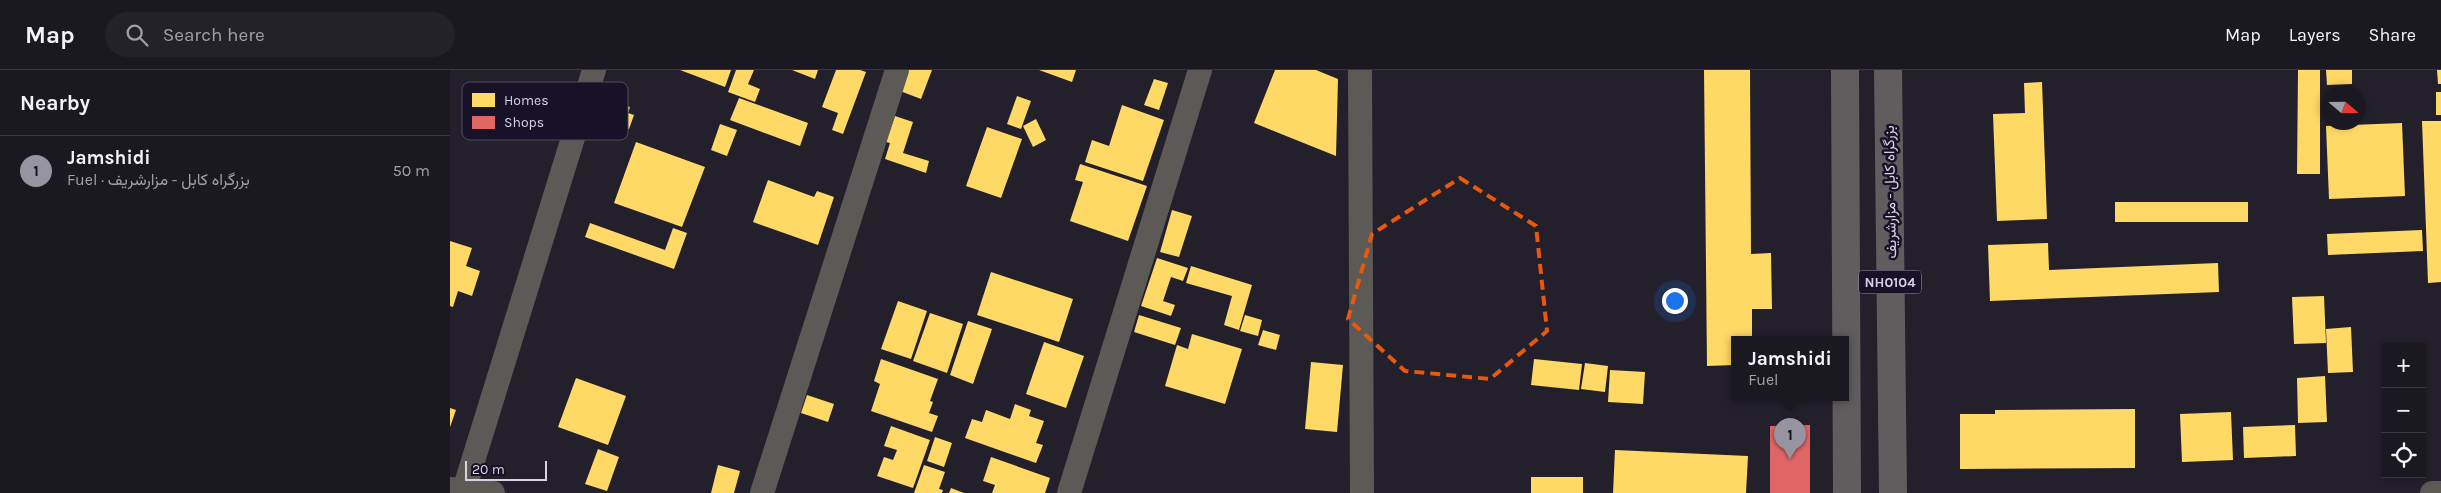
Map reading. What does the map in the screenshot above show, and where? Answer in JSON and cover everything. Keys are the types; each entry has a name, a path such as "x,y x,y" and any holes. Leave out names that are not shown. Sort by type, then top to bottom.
{"highway":[{"name":"NH0104","path":"1845,70 1846,336"},
{"name":"بزرگراه کابل - مزارشریف","path":"1888,70 1892,493"},
{"name":"NH0104","path":"1847,401 1847,493"}],"street":[{"path":"590,82 594,70"},
{"path":"762,493 897,70"},
{"path":"1069,493 1200,70"},
{"path":"1360,70 1362,493"},
{"path":"492,493 457,489 571,140"},
{"path":"2432,493 2441,493"}],"highlighted area":[{"path":"1460,178 1536,226 1547,331 1490,379 1405,371 1348,319 1372,234"}],"building: Homes":[{"path":"680,70 731,70 725,87"},
{"path":"736,70 754,70 748,84 760,89 755,102 728,92"},
{"path":"792,70 818,70 815,79"},
{"path":"836,70 860,70 866,72 843,134 832,130 838,113 822,107"},
{"path":"908,70 932,70 921,99 900,91"},
{"path":"1039,70 1076,70 1072,82"},
{"path":"1275,70 1316,70 1338,79 1336,156 1254,123"},
{"path":"1704,70 1750,70 1751,254 1771,253 1772,309 1752,309 1752,336 1731,336 1731,365 1707,366"},
{"path":"2298,70 2320,70 2320,174 2297,174"},
{"path":"2326,70 2352,70 2352,84 2327,85"},
{"path":"2437,70 2441,70 2441,84 2438,84"},
{"path":"1154,79 1168,83 1159,110 1144,105"},
{"path":"2042,82 2047,219 1997,221 1993,114 2025,113 2024,83"},
{"path":"2436,92 2441,92 2441,115 2436,115"},
{"path":"1017,96 1031,101 1021,129 1007,124"},
{"path":"739,98 808,123 800,146 730,120"},
{"path":"1122,105 1164,120 1143,181 1085,162 1092,140 1109,146"},
{"path":"628,113 634,115 628,129"},
{"path":"895,116 913,122 903,153 929,161 926,173 885,159 890,143 886,142"},
{"path":"1036,119 1046,140 1033,147 1023,126"},
{"path":"2422,121 2441,121 2441,282 2428,283"},
{"path":"2402,123 2405,196 2329,199 2326,130 2366,130 2366,124"},
{"path":"720,124 737,130 727,156 711,150"},
{"path":"987,127 1022,139 1001,198 966,186"},
{"path":"636,142 705,167 682,227 614,203"},
{"path":"1080,164 1147,186 1128,241 1070,221 1083,182 1075,180"},
{"path":"768,180 814,197 817,191 834,197 818,245 753,222"},
{"path":"2115,202 2248,202 2248,222 2115,222"},
{"path":"1172,210 1192,216 1179,257 1160,252"},
{"path":"590,223 665,250 673,228 687,233 674,269 585,237"},
{"path":"2422,230 2423,251 2328,255 2327,234"},
{"path":"450,241 472,248 466,266 480,271 472,296 458,291 453,307 450,306"},
{"path":"2048,243 2049,270 2218,263 2219,292 1990,301 1988,245"},
{"path":"1157,258 1188,268 1183,281 1171,277 1163,301 1175,305 1171,316 1141,306"},
{"path":"1191,266 1252,285 1239,330 1224,325 1232,296 1186,283"},
{"path":"991,272 1073,299 1059,342 977,315"},
{"path":"2324,296 2326,343 2294,344 2292,297"},
{"path":"898,301 927,311 911,359 881,349"},
{"path":"930,313 963,324 947,373 913,361"},
{"path":"1139,315 1181,328 1175,345 1134,332"},
{"path":"1245,315 1262,320 1258,336 1240,331"},
{"path":"968,321 992,329 973,384 950,375"},
{"path":"2351,327 2353,372 2328,373 2326,329"},
{"path":"1263,330 1280,335 1276,350 1258,345"},
{"path":"1192,334 1242,349 1225,404 1165,386 1177,345 1188,349"},
{"path":"1044,342 1084,356 1066,408 1026,394"},
{"path":"881,359 938,379 930,401 933,402 929,413 938,416 932,432 871,411 880,384 874,381"},
{"path":"1534,359 1582,364 1579,390 1531,385"},
{"path":"1311,362 1343,365 1337,432 1305,429"},
{"path":"1585,363 1608,366 1605,392 1581,389"},
{"path":"1610,370 1645,372 1643,404 1608,402"},
{"path":"2325,376 2327,422 2298,423 2297,378"},
{"path":"576,378 626,396 608,445 558,427"},
{"path":"807,395 834,404 828,422 801,413"},
{"path":"1015,404 1031,410 1029,416 1044,421 1036,443 1043,445 1036,463 965,438 972,419 982,422 986,410 1010,419"},
{"path":"450,408 456,410 450,427"},
{"path":"2135,409 2135,468 1960,469 1960,414 1995,414 1995,410"},
{"path":"2231,412 2233,460 2182,462 2180,414"},
{"path":"2295,425 2296,456 2244,458 2243,427"},
{"path":"891,426 930,440 913,488 877,476 884,457 893,460 897,450 884,446"},
{"path":"935,437 952,443 944,467 927,461"},
{"path":"598,449 619,457 607,491 585,484"},
{"path":"1615,450 1748,456 1746,493 1613,493"},
{"path":"991,457 1050,478 1045,493 992,493 995,485 983,481"},
{"path":"718,465 740,471 734,493 711,493"},
{"path":"924,465 945,472 939,489 943,490 942,493 914,493"},
{"path":"1531,477 1583,477 1583,493 1531,493"},
{"path":"951,488 964,493 949,493"}],"building: Shops":[{"path":"1810,425 1810,493 1770,493 1770,426"}],"place":[{"name":"Jamshidi","path":"1790,459"}]}
